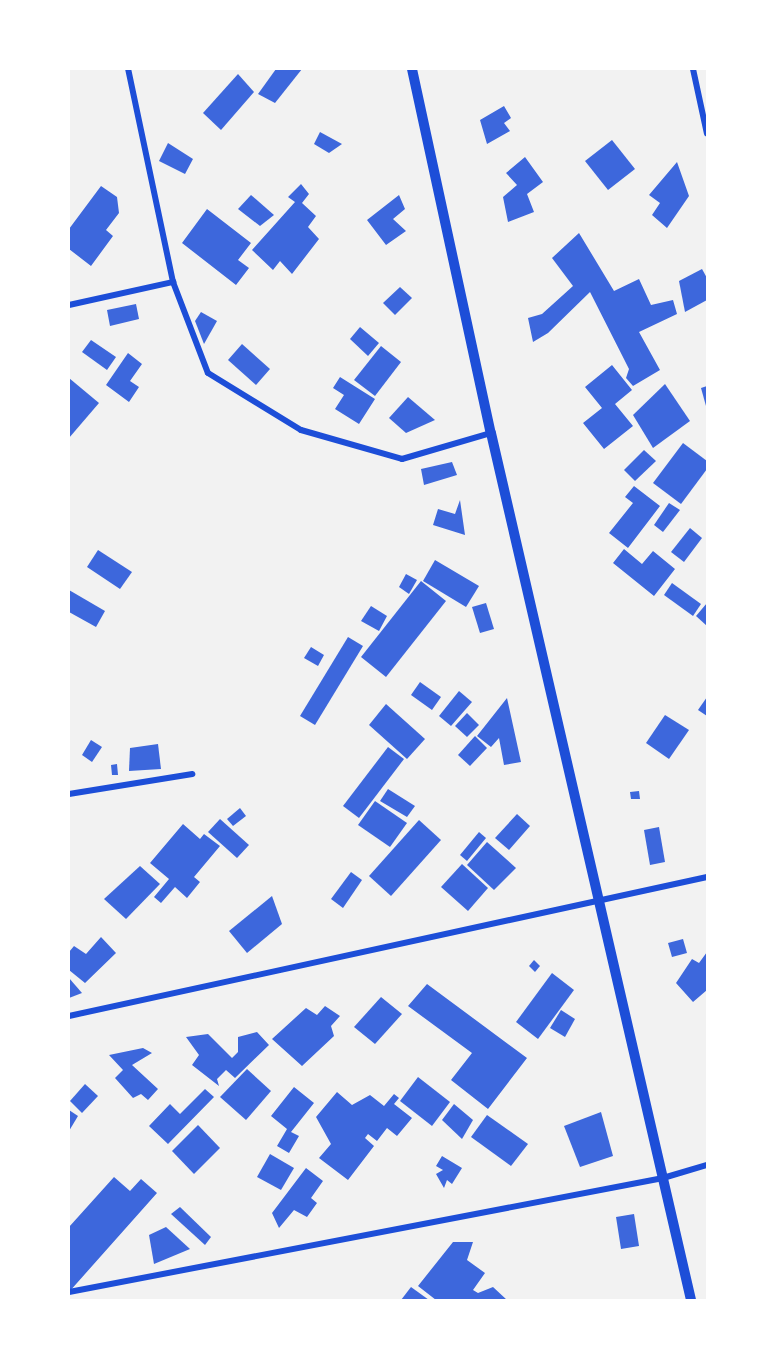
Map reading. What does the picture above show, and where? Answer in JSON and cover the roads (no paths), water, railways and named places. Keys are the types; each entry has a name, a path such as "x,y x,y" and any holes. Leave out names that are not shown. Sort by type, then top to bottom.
{"street":[{"path":"128,69 173,282 208,373 301,430 402,459 491,433"},
{"path":"412,69 491,433 691,1300"},
{"path":"693,69 707,134"},
{"path":"69,305 173,282"},
{"path":"69,794 192,774"},
{"path":"69,1016 599,903 707,877"},
{"path":"69,1292 663,1178 707,1165"}]}
